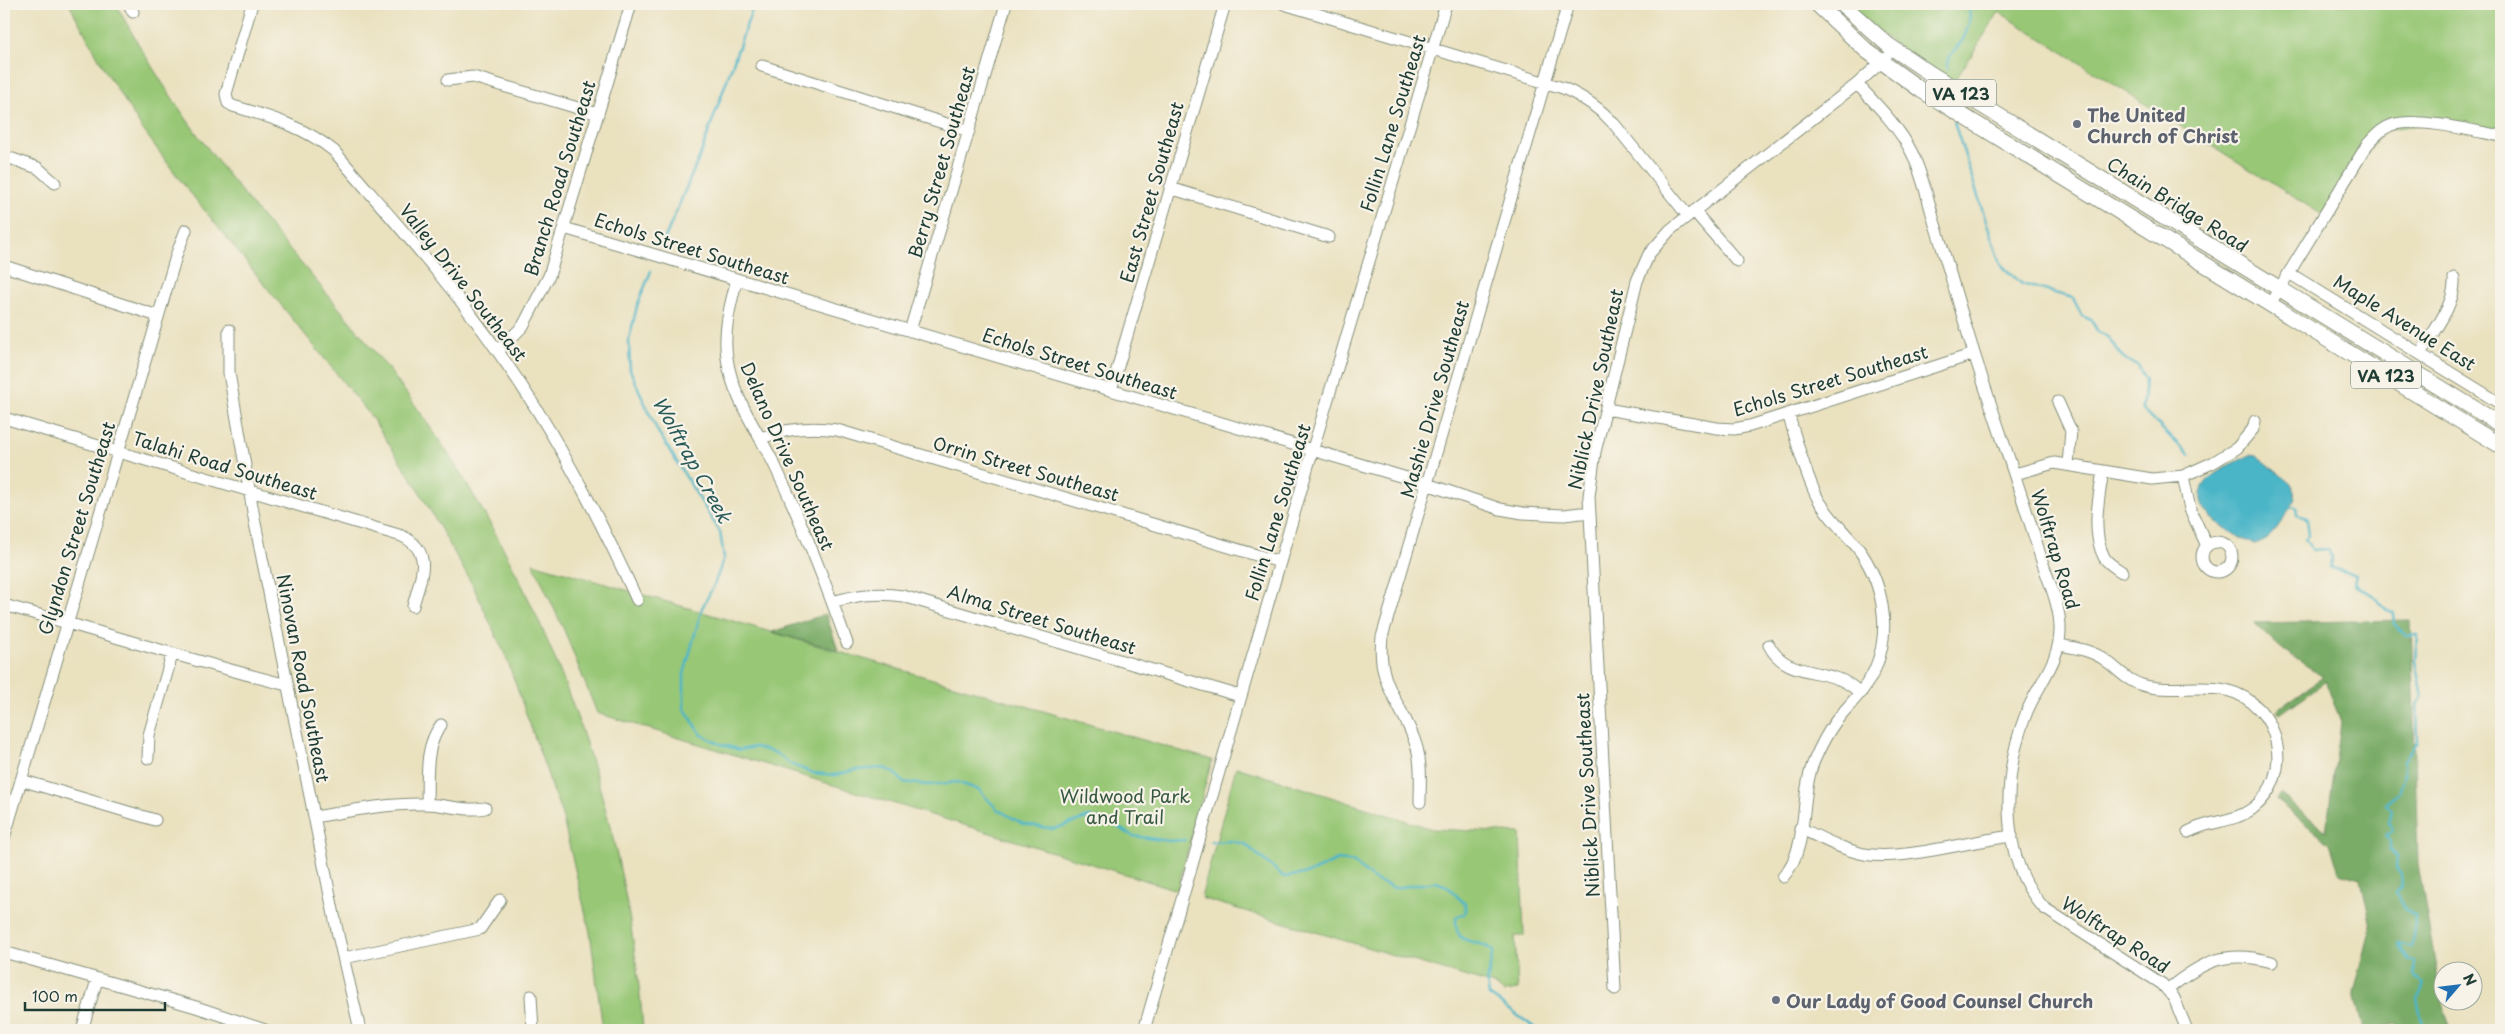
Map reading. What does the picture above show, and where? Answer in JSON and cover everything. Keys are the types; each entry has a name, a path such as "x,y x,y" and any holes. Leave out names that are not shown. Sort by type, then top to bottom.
{"main road":[{"name":"VA 123","path":"1817,4 1848,34 1882,62"},
{"name":"Chain Bridge Road","path":"1842,4 1893,48 1931,74 2501,425"},
{"name":"Chain Bridge Road","path":"1882,62 1936,99 2501,446"}],"street":[{"name":"Valley Drive Southeast","path":"252,4 226,94 228,103 232,106 295,125 319,139 334,151 431,264 498,351 567,460 604,528 637,600"},
{"name":"Branch Road Southeast","path":"498,351 519,331 537,302 549,276 631,4"},
{"name":"Berry Street Southeast","path":"910,331 1006,4"},
{"name":"East Street Southeast","path":"1111,390 1225,4"},
{"path":"1284,4 1433,48 1436,51 1578,94 1604,113 1691,213 1737,261"},
{"name":"Follin Lane Southeast","path":"1144,1030 1240,696 1446,4"},
{"name":"Mashie Drive Southeast","path":"1420,802 1420,764 1417,748 1384,679 1380,654 1392,600 1568,4"},
{"name":"Niblick Drive Southeast","path":"1615,988 1589,512 1590,485 1606,409 1641,268 1657,243 1691,213 1857,84 1882,62 1893,48"},
{"path":"762,66 969,131"},
{"path":"448,80 473,77 598,114"},
{"name":"Wolftrap Road","path":"1857,84 1884,114 1913,154 1974,354 2015,474 2060,618 2059,645 2054,659 2026,713 2011,771 2012,836 2025,881 2044,908 2158,981 2167,990 2180,1010 2187,1030"},
{"path":"2270,304 2367,145 2383,130 2395,124 2421,124 2501,136"},
{"path":"4,156 38,168 55,183"},
{"path":"1170,188 1328,237"},
{"name":"Echols Street Southeast","path":"564,228 1111,390 1312,452 1427,484 1500,509 1523,514 1564,515 1589,512"},
{"name":"Glyndon Street Southeast","path":"4,838 117,451 177,253 186,230"},
{"path":"4,266 158,316"},
{"name":"Maple Avenue East","path":"2289,273 2501,404"},
{"path":"2420,354 2450,304 2454,292 2454,278"},
{"name":"Delano Drive Southeast","path":"737,279 726,325 727,359 736,390 792,505 847,643"},
{"name":"Ninovan Road Southeast","path":"229,330 230,373 255,523 314,817 360,1030"},
{"name":"Echols Street Southeast","path":"1606,409 1716,428 1734,429 1788,414 1974,354"},
{"path":"2058,402 2071,431 2068,464"},
{"path":"1783,877 1797,852 1806,788 1814,760 1837,720 1860,693 1875,670 1882,640 1882,605 1879,587 1866,560 1818,498 1788,414"},
{"name":"Talahi Road Southeast","path":"4,418 402,536 424,551 423,568 413,606"},
{"path":"2015,474 2041,465 2068,464 2152,479 2183,476 2212,464 2237,448 2253,429 2255,421"},
{"name":"Orrin Street Southeast","path":"761,438 778,431 802,428 837,430 1280,562"},
{"path":"2103,471 2098,510 2100,543 2104,557 2122,572"},
{"path":"2183,476 2190,509 2207,546"},
{"name":"Alma Street Southeast","path":"832,602 862,594 903,596 1240,696"},
{"path":"4,605 172,655 287,685"},
{"path":"1769,645 1776,656 1790,666 1841,680 1860,693"},
{"path":"2059,645 2096,654 2122,674 2141,685 2153,688 2225,690 2246,698 2265,715 2272,728 2278,752 2276,775 2265,796 2250,810 2238,817 2207,824 2188,832"},
{"path":"148,758 148,735 172,655"},
{"path":"426,804 431,742 441,725"},
{"path":"20,780 155,820"},
{"path":"314,817 399,805 426,804 468,810 486,808"},
{"path":"1800,828 1839,847 1878,856 2012,836"},
{"path":"344,958 480,929 500,900"},
{"path":"4,952 265,1030"},
{"path":"2167,990 2189,972 2214,960 2243,956 2272,962"},
{"path":"82,1030 97,980"},
{"path":"531,996 533,1030"}],"green space":[{"path":"69,4 116,4 154,70 223,169 362,336 415,405 461,475 503,548 540,624 572,702 598,782 619,864 634,947 643,1030 603,1030 590,932 562,815 506,657 473,586 417,487 370,415 180,180 141,127 105,70"},
{"path":"1842,4 2501,4 2501,137 2425,124 2383,130 2324,216 1999,12 1951,87"},
{"name":"Wildwood Park and Trail","path":"533,563 1212,760 1177,890 597,713 564,630"},
{"path":"826,614 838,650 772,632"},
{"path":"2411,620 2418,864 2435,962 2432,962 2432,1012 2445,1012 2451,1030 2398,1030 2397,1024 2363,1030 2354,993 2371,926 2361,879 2340,873 2330,844 2276,800 2280,794 2326,831 2341,723 2326,681 2280,714 2277,710 2323,677 2282,649 2254,623"},
{"name":"Wildwood Park and Trail","path":"1236,767 1432,829 1520,833 1524,936 1515,936 1518,990 1504,992 1505,994 1494,985 1201,898"}],"water":[{"path":"2250,455 2256,456 2291,483 2296,498 2273,533 2254,545 2213,519 2205,510 2201,500 2202,490 2209,479 2223,469"}],"waterway":[{"name":"Wolftrap Creek","path":"662,245 701,153 754,4"},
{"path":"1948,68 1950,56 1967,31 1970,18 1969,4"},
{"path":"1954,122 2000,264 2022,284 2073,298 2082,316 2091,320 2098,332 2109,339 2124,358 2138,365 2145,380 2142,409 2189,455"},
{"name":"Wolftrap Creek","path":"651,271 637,306 629,340 630,370 657,430 720,532 724,558 714,585 702,608 684,674 684,708 702,735 720,744 740,750 755,747 776,753 790,764 813,773 836,775 854,770 883,768 894,772 903,782 928,785 957,782 979,790 997,809 1023,824 1054,829 1089,817 1109,822 1133,836 1169,841 1185,840"},
{"path":"2288,506 2296,507 2297,515 2307,518 2309,535 2305,540 2313,550 2328,549 2332,558 2329,567 2356,575 2354,583 2376,598 2384,608 2393,613 2394,624 2406,636 2417,635 2415,660 2422,698 2417,703 2418,741 2404,760 2404,775 2399,793 2386,804 2391,810 2388,822 2393,830 2385,834 2390,841 2390,850 2397,856 2396,868 2401,873 2402,886 2396,893 2405,908 2416,916 2411,947 2398,943 2408,960 2415,963 2414,976 2425,983 2417,1000 2424,1030"},
{"name":"Wolftrap Creek","path":"1211,842 1231,841 1245,844 1284,877 1310,873 1338,860 1353,862 1373,879 1394,888 1436,882 1447,886 1465,904 1465,913 1456,918 1459,934 1463,938 1486,946 1493,951 1487,982 1489,995 1538,1030"}],"place":[{"name":"The United Church of Christ","path":"2077,124"},
{"name":"Our Lady of Good Counsel Church","path":"1776,1000"}]}
